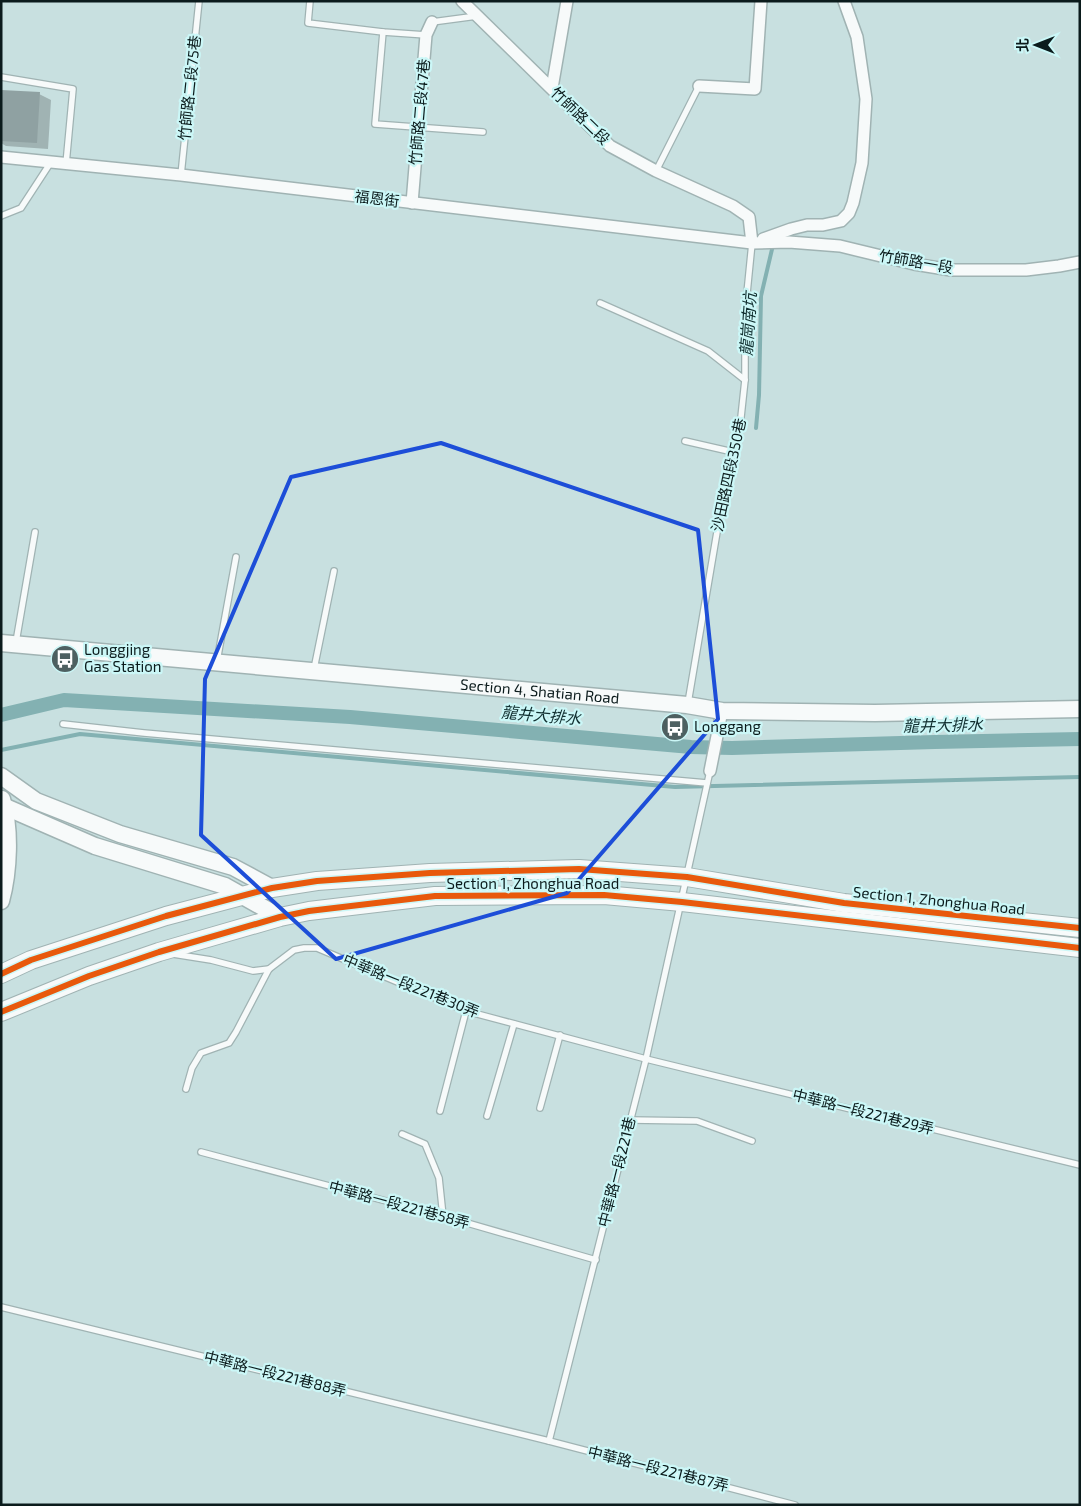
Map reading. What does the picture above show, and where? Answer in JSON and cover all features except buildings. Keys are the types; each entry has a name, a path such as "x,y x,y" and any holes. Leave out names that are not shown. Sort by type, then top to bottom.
{"main road":[{"name":"Section 1, Zhonghua Road","path":"1,974 32,960 166,916 272,888 317,881 430,873 578,869 687,877 844,903 1080,928"},
{"name":"Section 1, Zhonghua Road","path":"1,1012 89,976 159,952 280,917 309,911 435,896 604,894 1080,948"}],"street":[{"name":"竹師路二段","path":"462,1 610,146 656,172 733,206 749,217 752,243"},
{"path":"552,88 567,1"},
{"path":"699,86 755,89 761,1"},
{"path":"752,243 791,229 841,221 849,213 853,203 862,163 866,99 857,38 844,1"},
{"name":"竹師路二段47巷","path":"412,203 426,35 432,22"},
{"name":"福恩街","path":"1,157 181,175 752,243"},
{"name":"竹師路一段","path":"752,243 789,242 840,246 914,264 951,270 1026,270 1080,262"},
{"name":"Section 4, Shatian Road","path":"9,644 687,705 722,711 875,713 1080,709"},
{"path":"710,771 722,711"},
{"path":"1,776 36,801 120,834 233,867 272,888"},
{"path":"2,802 95,846 225,886 280,917"},
{"path":"1,901 5,885 7,836 2,802"}],"lane":[{"name":"竹師路二段75巷","path":"181,175 198,1"},
{"path":"310,1 308,22 384,32 426,35"},
{"path":"432,22 477,16"},
{"path":"384,32 376,124 483,132"},
{"path":"1,76 73,89 66,164"},
{"path":"656,172 699,86"},
{"path":"1,216 21,208 51,162"},
{"name":"沙田路四段350巷","path":"687,705 726,479 741,418 745,380 745,313 752,243"},
{"path":"600,303 708,351 745,380"},
{"path":"685,442 732,452"},
{"path":"9,644 35,532"},
{"path":"217,662 236,557"},
{"path":"314,671 334,571"},
{"path":"63,724 163,735 707,783"},
{"name":"中華路一段221巷","path":"549,1441 646,1059 710,771"},
{"name":"中華路一段221巷30弄","path":"269,970 294,950 318,948 466,1011 646,1059"},
{"path":"159,952 211,960 253,971 269,970"},
{"path":"186,1089 192,1068 201,1053 229,1043 269,970"},
{"path":"440,1111 466,1011"},
{"path":"487,1116 514,1024"},
{"path":"540,1108 560,1035"},
{"name":"中華路一段221巷29弄","path":"646,1059 1080,1165"},
{"path":"630,1120 697,1121 752,1141"},
{"path":"402,1134 425,1144 439,1178 443,1216"},
{"name":"中華路一段221巷58弄","path":"201,1152 443,1216 596,1260"},
{"name":"中華路一段221巷88弄","path":"1,1306 549,1441"},
{"name":"中華路一段221巷87弄","path":"549,1441 795,1505"}],"highlighted area":[{"path":"441,443 698,530 718,719 567,893 336,959 201,835 205,679 291,477"}],"waterway":[{"name":"龍崗南坑","path":"756,428 759,395 761,296 773,245"},
{"name":"龍井大排水","path":"1,715 64,700 350,717 691,747 732,748 1080,739"},
{"path":"1,750 80,734 675,787 1080,777"}],"cycle path":[{"path":"1,974 31,960 166,916 272,888 317,881 430,873 579,869 687,877 844,903 1080,928"},
{"path":"1,1012 89,976 159,952 280,917 309,911 435,896 604,895 682,902 1080,948"}],"place":[{"name":"Longgjing Gas Station","path":"65,659"},
{"name":"Longgang","path":"675,727"}]}
